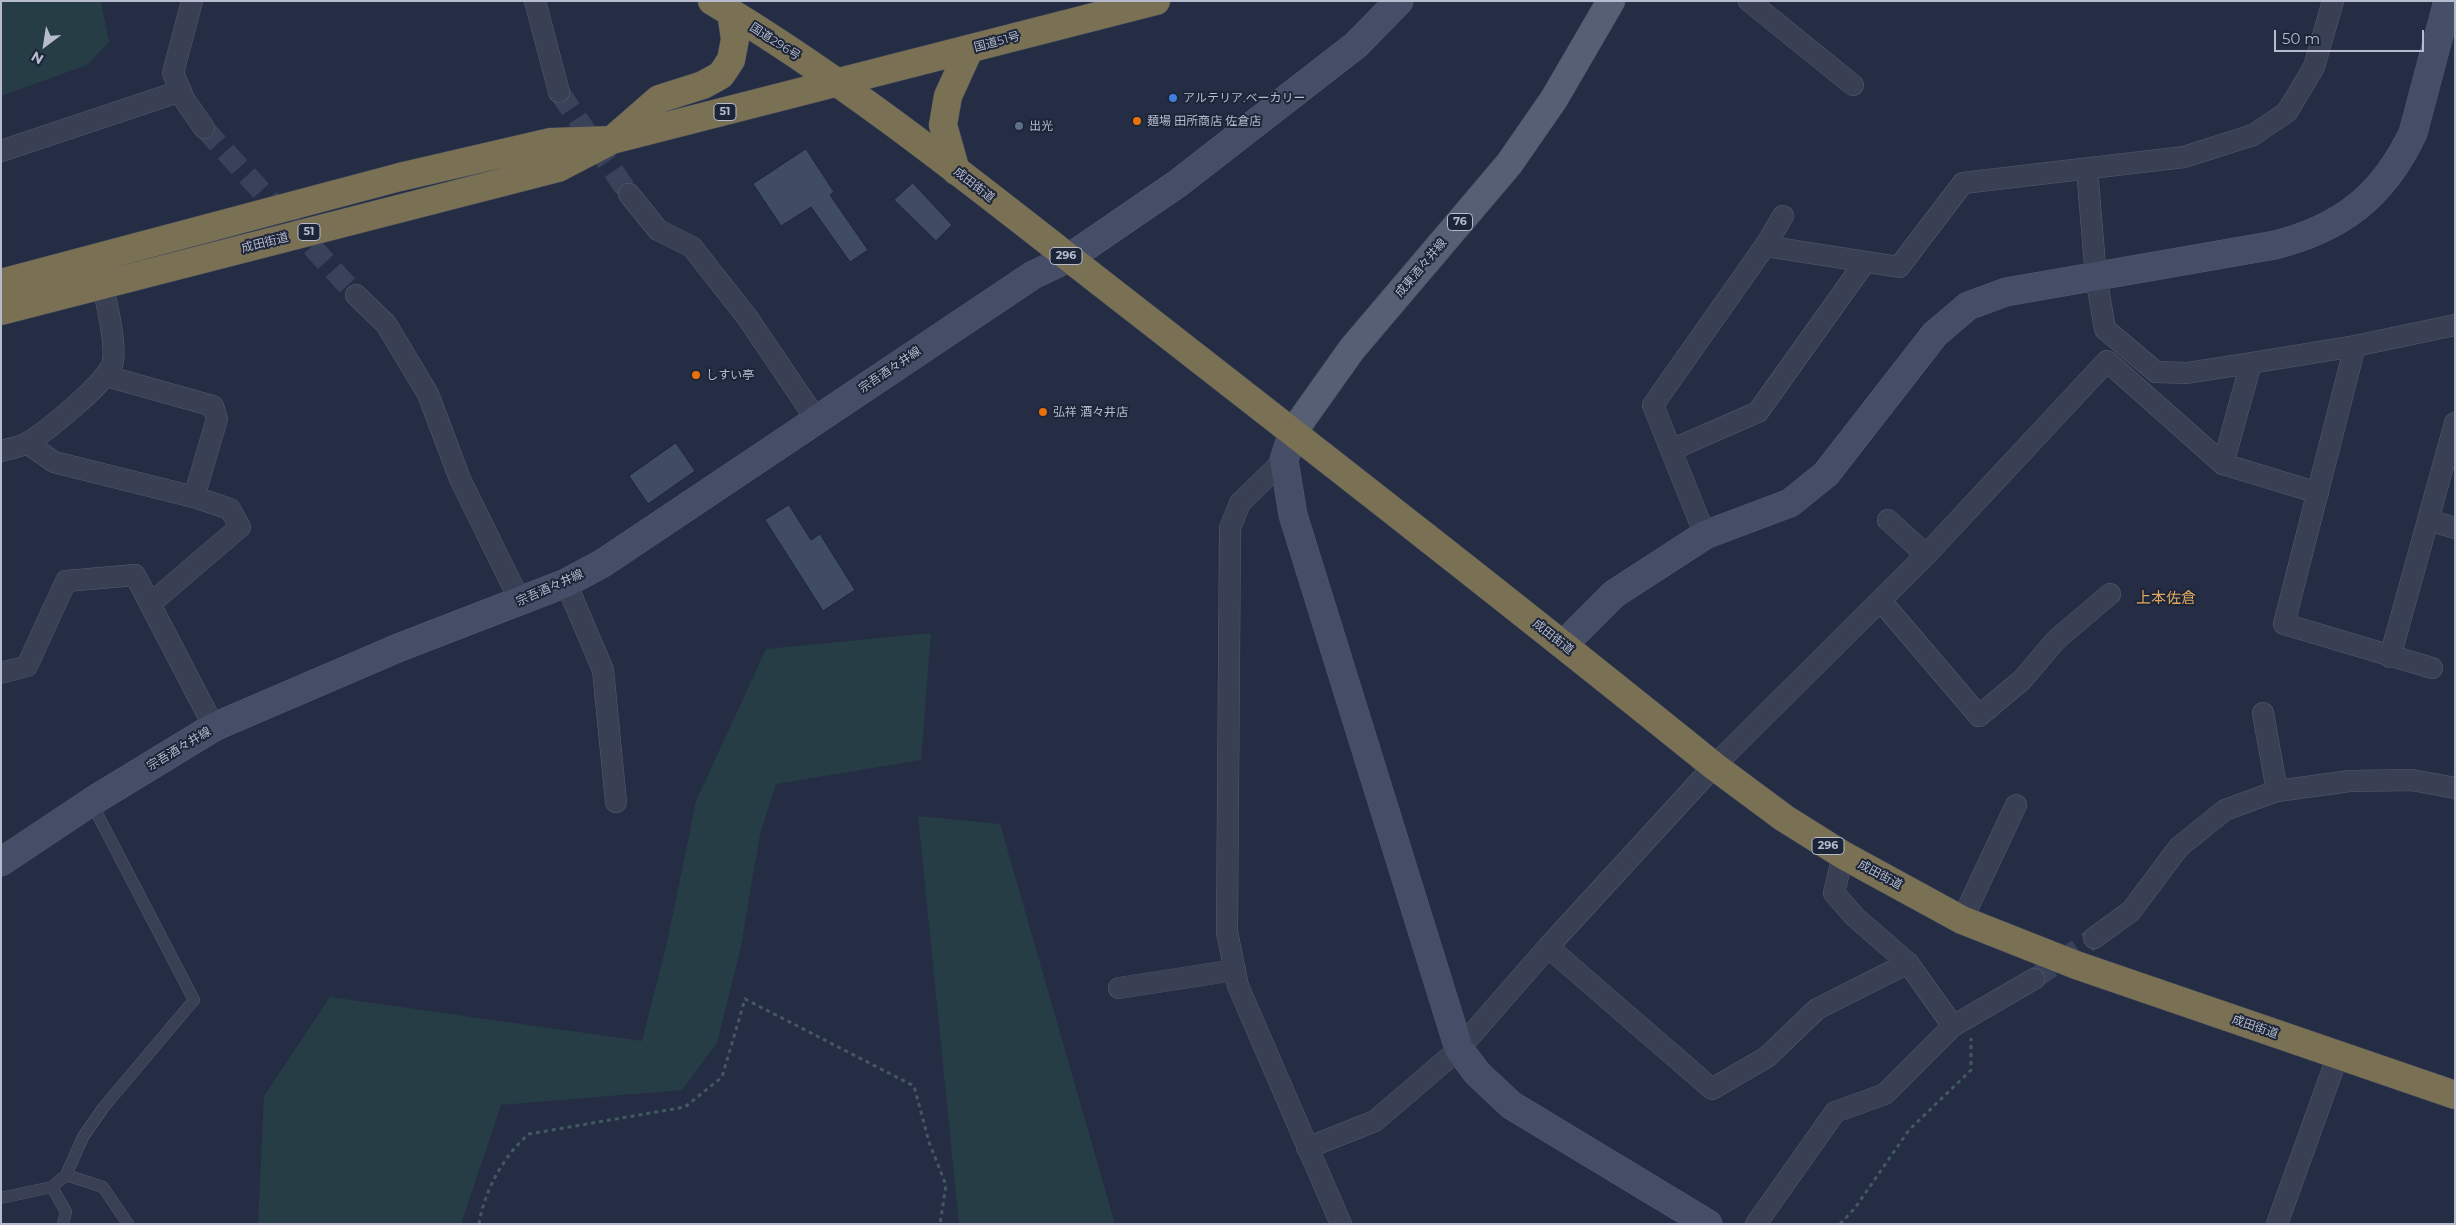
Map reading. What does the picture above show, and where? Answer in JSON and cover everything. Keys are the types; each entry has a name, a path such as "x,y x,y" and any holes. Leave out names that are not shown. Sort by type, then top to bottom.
{"highway":[{"name":"国道51号","path":"838,83 1156,1"},
{"path":"612,140 659,99 704,84 721,75 731,60 735,39 721,7"},
{"name":"国道296号","path":"721,7 838,83"},
{"path":"956,171 943,125 948,96 969,50"},
{"name":"成田街道","path":"1,282 400,177 542,144 612,140 838,83 956,171 1293,432 1714,766 1784,818 1843,855 1962,920 2076,965 2455,1095"},
{"name":"成田街道","path":"1,311 558,168 612,140"}],"main road":[{"name":"成東酒々井線","path":"1293,432 1352,349 1510,164 1554,99 1610,1"}],"street":[{"path":"192,1 173,73 181,91 204,128"},
{"path":"535,1 559,92"},
{"name":"宗吾酒々井線","path":"2,859 214,727 398,648 566,583 603,563 1033,275 1069,258 1176,184 1356,45 1399,1"},
{"path":"1749,1 1853,85"},
{"path":"1765,246 1899,268 1963,183 2184,157 2253,135 2287,112 2305,82 2314,66 2333,1"},
{"path":"1563,645 1614,594 1705,535 1790,503 1826,474 1935,334 1968,306 2006,292 2096,278 2275,245 2307,237 2346,216 2382,183 2409,142 2448,3"},
{"path":"1,151 181,91"},
{"path":"2087,169 2096,278 2105,329 2156,372 2187,373 2251,364 2355,346 2455,325"},
{"path":"629,194 658,230 692,246 747,317 816,420"},
{"path":"1705,535 1653,405 1765,246 1783,216"},
{"path":"1671,450 1758,412 1865,262"},
{"path":"1,451 27,443 74,407 106,376 113,362 108,304 102,285"},
{"path":"356,296 386,324 428,394 460,479 520,601"},
{"path":"2355,346 2284,624 2432,668"},
{"path":"1307,1148 1375,1121 1459,1049 1548,947 1714,766 1926,555 2108,361 2224,464 2318,493"},
{"path":"2224,464 2251,364"},
{"path":"106,376 213,406 217,419 194,497"},
{"path":"2390,657 2455,423"},
{"path":"1293,432 1284,460 1293,516 1459,1049 1477,1073 1511,1105 1708,1224"},
{"path":"27,443 54,462 194,497 230,509 240,527 150,604"},
{"path":"1284,460 1240,503 1230,528 1226,932 1238,986 1341,1224"},
{"path":"1888,520 1926,555"},
{"path":"2428,520 2455,528"},
{"path":"1,673 27,666 66,581 135,575 214,727"},
{"path":"566,583 602,670 616,802"},
{"path":"1881,601 1979,716 2022,680 2056,640 2110,594"},
{"path":"2263,713 2277,791"},
{"path":"2094,938 2130,911 2179,847 2225,810 2277,791 2350,780 2412,780 2455,788"},
{"path":"1962,920 2016,805"},
{"path":"1843,855 1834,892 1855,918 1908,963 1953,1026"},
{"path":"1548,947 1712,1089 1767,1056 1817,1009 1908,963"},
{"path":"1119,988 1234,970"},
{"path":"1756,1224 1835,1112 1885,1094 1953,1026 2034,979"},
{"path":"2277,1224 2338,1055"}],"lane":[{"path":"1,1198 52,1187 66,1175 83,1138 103,1108 194,1000 91,802"},
{"path":"66,1175 103,1187 128,1224"},
{"path":"52,1187 66,1212 63,1224"}],"path":[{"path":"478,1224 500,1168 513,1148 529,1134 685,1106 722,1077 744,1000 914,1086 929,1142 946,1184 940,1224"},
{"path":"1840,1224 1855,1208 1909,1130 1970,1070 1972,1015"}],"shaded area":[{"path":"1,1 101,1 109,42 87,65 1,96"},
{"path":"931,633 921,760 776,784 760,834 741,946 717,1043 682,1090 501,1105 461,1224 258,1224 264,1096 330,997 642,1041 667,943 696,801 766,649"},
{"path":"918,816 1000,824 1115,1224 959,1224"}],"building":[{"path":"806,149 834,192 830,195 868,250 850,262 811,207 781,226 753,184"},
{"path":"913,183 952,225 936,241 894,200"},
{"path":"676,443 695,471 648,504 629,476"},
{"path":"789,505 811,540 820,534 855,590 823,611 765,520"}],"tunnel":[{"path":"559,92 629,194"},
{"path":"204,128 356,295"},
{"path":"2034,979 2094,938"}],"place":[{"name":"アルテリア.ベーカリー","path":"1173,98"},
{"name":"麺場 田所商店 佐倉店","path":"1137,121"},
{"name":"出光","path":"1019,126"},
{"name":"しすい亭","path":"696,375"},
{"name":"弘祥 酒々井店","path":"1043,412"}],"district":[{"name":"上本佐倉","path":"2166,599"}]}
